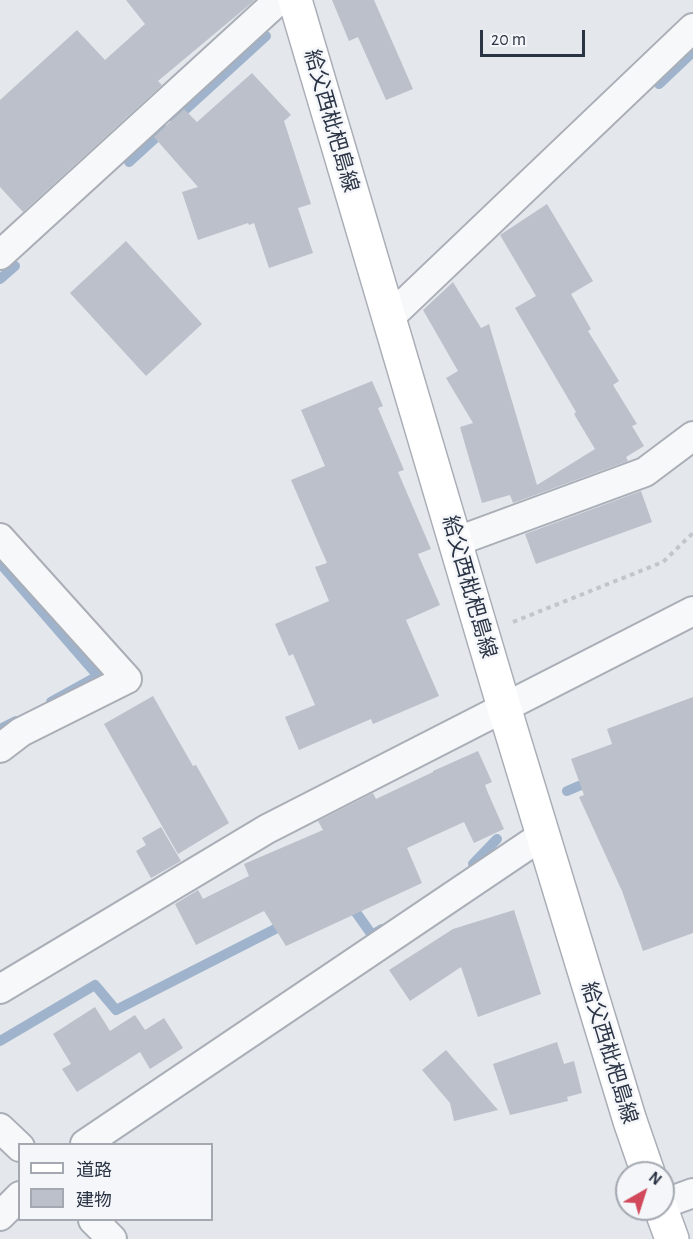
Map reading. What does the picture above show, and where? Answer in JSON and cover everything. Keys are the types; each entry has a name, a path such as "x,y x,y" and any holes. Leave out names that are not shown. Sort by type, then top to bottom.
{"main road":[{"name":"給父西枇杷島線","path":"295,0 482,634 644,1161"},
{"path":"665,1221 672,1239"}],"street":[{"path":"0,255 279,0"},
{"path":"389,318 693,28"},
{"path":"455,542 645,472 693,436"},
{"path":"0,538 127,679 21,732 0,748"},
{"path":"0,989 267,829 693,611"},
{"path":"86,1143 543,836"},
{"path":"0,1128 18,1145"},
{"path":"675,1200 693,1193"},
{"path":"0,1216 18,1198"},
{"path":"94,1221 112,1239"}],"path":[{"path":"482,634 663,562 693,533"}],"building":[{"path":"126,0 255,0 158,81 162,85 23,212 0,187 0,100 77,30 105,60 145,24"},
{"path":"332,0 374,0 413,89 386,100 358,37 349,41"},
{"path":"252,73 291,115 284,121 311,204 298,208 313,253 269,268 254,223 198,240 182,192 198,187 154,137 184,109 197,122"},
{"path":"547,204 593,281 571,294 591,329 588,331 619,381 613,385 637,424 632,426 644,446 626,457 628,461 513,503 510,495 482,503 460,427 473,423 446,378 458,371 423,310 453,282 481,328 489,324 537,485 595,449 515,308 536,296 500,235"},
{"path":"126,241 202,324 146,376 70,293"},
{"path":"372,381 383,406 378,408 404,470 398,472 431,549 418,554 440,605 406,620 439,696 373,724 371,719 299,750 285,717 315,705 293,654 289,656 275,624 329,601 315,567 327,563 291,480 325,466 301,410"},
{"path":"641,491 652,522 536,564 525,534"},
{"path":"153,696 229,823 178,854 104,724"},
{"path":"693,697 693,933 643,951 622,891 579,797 584,795 571,759 612,744 607,729"},
{"path":"478,751 492,782 485,785 504,829 474,843 464,822 407,848 422,883 286,946 264,911 196,945 175,904 198,890 203,899 249,876 244,864 323,830 318,821 373,793 376,799"},
{"path":"161,827 181,861 151,878 136,851 146,845 142,838"},
{"path":"514,910 541,994 478,1017 461,967 410,1001 389,970 453,929"},
{"path":"95,1007 110,1031 135,1015 145,1030 164,1018 183,1048 150,1069 140,1052 77,1092 62,1069 71,1064 53,1034"},
{"path":"557,1042 564,1064 574,1061 582,1093 567,1097 568,1101 510,1115 493,1064"},
{"path":"446,1050 498,1110 454,1121 450,1103 422,1070"}],"waterway":[{"path":"175,119 266,36"},
{"path":"659,84 693,52"},
{"path":"129,162 164,130"},
{"path":"0,279 15,266"},
{"path":"0,563 98,676 51,702"},
{"path":"0,729 16,721"},
{"path":"567,791 593,780"},
{"path":"473,864 497,839"},
{"path":"348,901 372,935 382,929"},
{"path":"0,1041 95,985 116,1010 287,923"}]}
